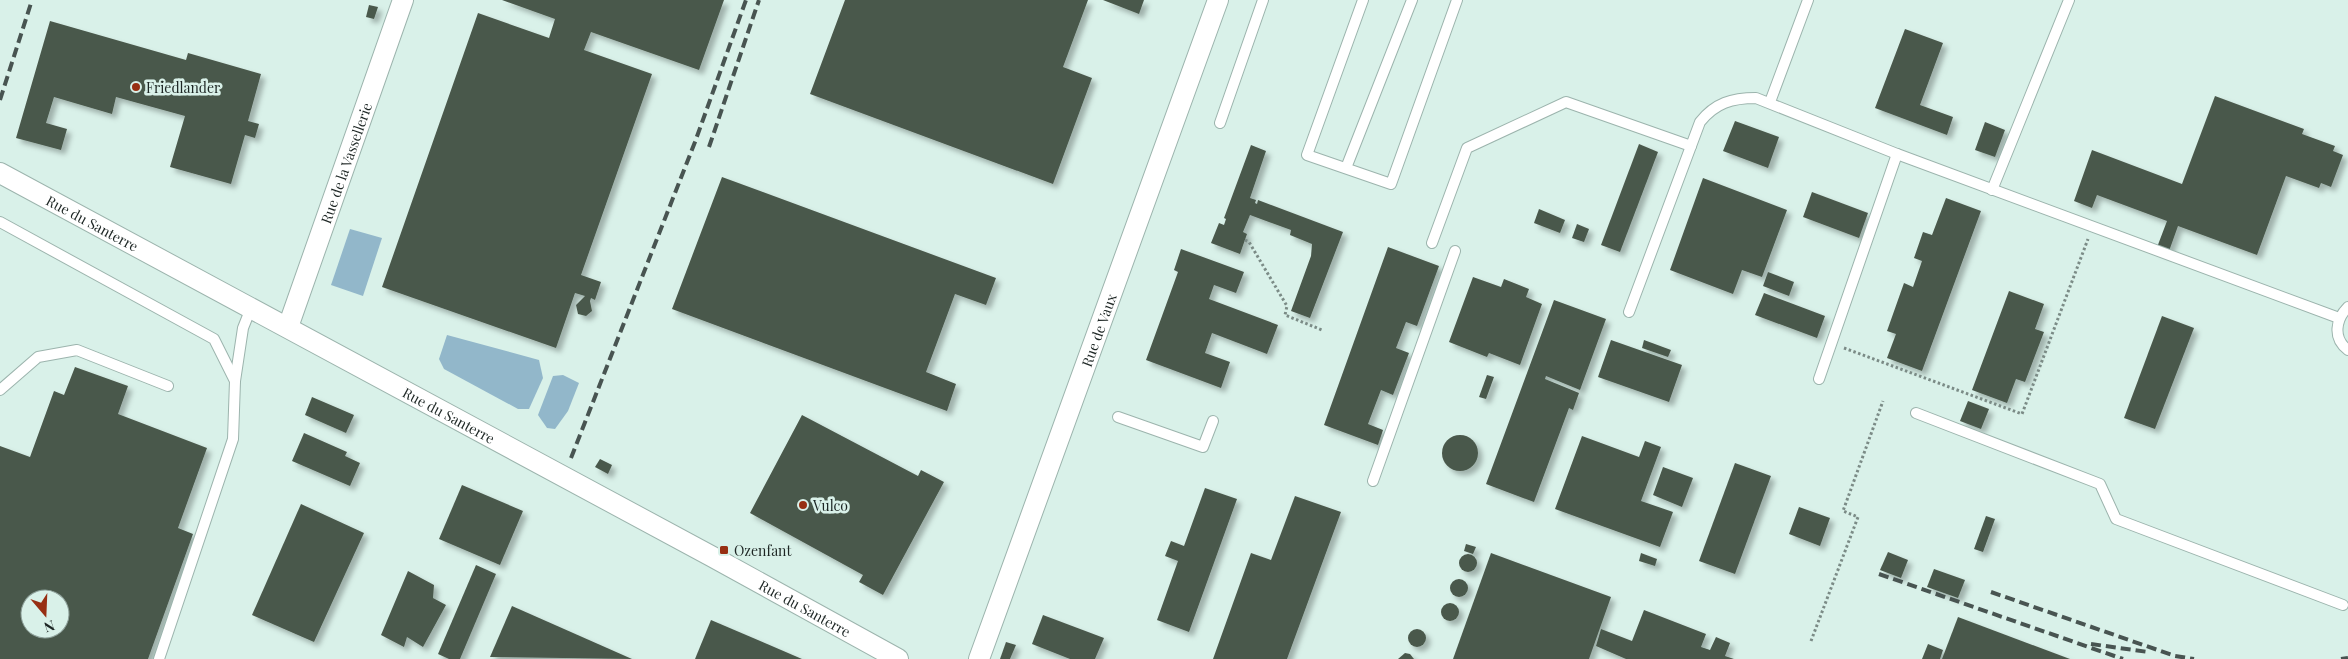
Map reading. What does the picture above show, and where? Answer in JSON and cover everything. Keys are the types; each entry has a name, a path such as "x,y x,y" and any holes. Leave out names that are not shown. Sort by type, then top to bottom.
{"street":[{"name":"Rue de la Vassellerie","path":"288,327 403,0"},
{"name":"Rue de Vaux","path":"979,659 1218,0"},
{"name":"Rue du Santerre","path":"0,173 288,327 898,659"}],"lane":[{"path":"1220,123 1262,0"},
{"path":"1363,0 1307,155 1391,184 1457,0"},
{"path":"1346,168 1412,0"},
{"path":"1770,102 1808,0"},
{"path":"1992,190 2069,0"},
{"path":"1629,312 1700,122 1721,104 1738,98 1756,98 1992,190 2339,318"},
{"path":"1432,243 1468,148 1566,102 1691,146"},
{"path":"1820,379 1897,154"},
{"path":"0,222 214,339 235,381"},
{"path":"1373,481 1455,251"},
{"path":"2348,307 2339,318 2338,337 2348,350"},
{"path":"159,659 233,439 235,381 243,328 251,308"},
{"path":"0,390 38,357 77,350 168,386"},
{"path":"1916,413 2100,484 2116,518 2343,605"},
{"path":"1118,417 1203,447 1213,421"}],"path":[{"path":"1831,344 2022,414 2092,227"},
{"path":"1245,240 1249,242 1287,306 1285,315 1322,330"},
{"path":"1811,641 1858,517 1842,511 1884,401"}],"water":[{"path":"350,229 382,238 363,296 331,285"},
{"path":"447,335 539,360 543,378 529,409 518,409 444,369 439,359"},
{"path":"563,375 579,383 568,411 555,429 547,428 538,415 553,376"}],"building":[{"path":"502,0 724,0 699,70 591,32 584,50 652,74 581,275 601,282 595,300 591,298 590,301 592,311 586,316 578,314 576,305 585,296 575,293 556,348 382,287 478,13 549,38 555,19"},
{"path":"845,0 1088,0 1063,67 1092,78 1053,184 810,94"},
{"path":"1103,0 1144,0 1139,14"},
{"path":"369,5 378,7 374,19 366,17"},
{"path":"50,21 186,60 188,53 261,74 248,121 259,124 255,138 245,135 231,184 170,167 185,116 116,97 112,114 54,97 46,123 67,129 61,150 16,138"},
{"path":"1905,29 1943,43 1920,105 1953,117 1947,135 1875,108"},
{"path":"2215,96 2304,129 2302,134 2335,146 2333,151 2343,155 2331,187 2321,183 2319,188 2286,176 2257,255 2178,226 2168,254 2156,250 2167,221 2097,195 2092,208 2074,201 2092,150 2182,184"},
{"path":"1735,121 1779,137 1768,168 1723,151"},
{"path":"1985,122 2005,130 1995,157 1975,150"},
{"path":"1639,144 1658,152 1620,252 1601,245"},
{"path":"1251,145 1266,151 1250,198 1256,200 1255,203 1257,204 1258,200 1343,232 1310,318 1291,311 1311,256 1312,244 1290,235 1291,230 1250,215 1243,232 1247,234 1240,254 1211,243 1219,223 1224,225 1226,219 1224,218"},
{"path":"722,177 996,278 986,305 955,294 926,372 956,384 947,411 672,309"},
{"path":"1703,178 1787,210 1762,277 1742,270 1733,294 1670,270"},
{"path":"1812,192 1868,213 1859,238 1803,217"},
{"path":"1946,198 1981,211 1922,371 1887,358 1896,334 1887,331 1904,283 1913,287 1922,261 1914,258 1923,232 1932,235"},
{"path":"1539,209 1565,220 1560,233 1534,223"},
{"path":"1577,224 1589,229 1584,242 1572,238"},
{"path":"1388,247 1439,266 1417,326 1406,322 1396,348 1409,353 1393,395 1381,390 1368,424 1383,430 1378,445 1324,425"},
{"path":"1181,249 1244,272 1236,293 1214,285 1209,299 1278,325 1267,354 1212,333 1205,353 1230,362 1221,388 1146,360 1178,272 1174,270"},
{"path":"1768,272 1794,282 1789,296 1763,286"},
{"path":"1473,277 1501,287 1504,279 1529,289 1526,297 1542,304 1520,365 1489,353 1487,357 1449,342"},
{"path":"2009,291 2044,304 2035,329 2044,332 2025,382 2016,379 2007,403 1972,390"},
{"path":"1764,293 1825,316 1817,338 1755,315"},
{"path":"1554,300 1606,319 1580,390 1546,376 1545,379 1579,393 1573,410 1569,408 1534,502 1486,484"},
{"path":"2162,316 2194,328 2155,429 2124,418"},
{"path":"1611,340 1682,365 1669,402 1598,377"},
{"path":"1644,340 1671,350 1668,357 1642,348"},
{"path":"75,367 128,386 118,414 207,448 178,528 193,534 148,659 0,659 0,446 30,457 54,391 64,395"},
{"path":"1487,375 1494,377 1486,399 1479,397"},
{"path":"312,397 354,415 346,433 305,415"},
{"path":"1968,401 1989,409 1981,429 1960,421"},
{"path":"802,415 918,476 921,470 944,482 883,595 859,582 863,575 750,513"},
{"path":"304,433 347,452 345,456 360,463 350,486 292,461"},
{"path":"1460,435 1467,436 1473,440 1477,446 1477,460 1473,466 1467,470 1460,471 1453,470 1447,466 1443,460 1442,453 1443,446 1447,440 1453,436"},
{"path":"1582,436 1639,457 1645,441 1661,447 1641,501 1673,512 1660,547 1555,509"},
{"path":"600,459 612,465 608,474 595,467"},
{"path":"1735,463 1771,476 1735,574 1699,561"},
{"path":"1663,467 1693,478 1682,507 1653,495"},
{"path":"462,485 523,511 500,565 439,539"},
{"path":"1205,488 1237,499 1189,632 1157,620 1178,561 1165,556 1171,541 1184,546"},
{"path":"1295,496 1341,512 1287,659 1213,659 1251,553 1271,560"},
{"path":"301,504 364,533 314,642 252,615"},
{"path":"1799,507 1830,518 1820,546 1789,534"},
{"path":"1986,516 1995,519 1983,552 1974,549"},
{"path":"1466,544 1476,547 1473,554 1464,551"},
{"path":"1888,552 1908,560 1901,578 1880,570"},
{"path":"1491,553 1611,597 1589,659 1453,659"},
{"path":"1641,553 1657,559 1655,566 1639,561"},
{"path":"1468,554 1474,557 1477,563 1474,569 1468,572 1462,569 1459,563 1462,557"},
{"path":"476,565 496,574 460,659 449,659 438,654"},
{"path":"1934,569 1965,580 1958,598 1927,587"},
{"path":"408,571 434,585 433,598 446,605 423,647 407,637 404,647 381,635"},
{"path":"1459,579 1465,582 1468,588 1465,594 1459,597 1453,594 1450,588 1453,582"},
{"path":"1450,603 1456,606 1459,612 1456,618 1450,621 1444,618 1441,612 1444,606"},
{"path":"512,606 632,659 490,657"},
{"path":"1644,610 1706,634 1701,647 1710,650 1716,637 1730,643 1725,656 1734,659 1626,659 1596,646 1601,629 1632,641"},
{"path":"1043,615 1104,638 1095,659 1070,659 1032,644"},
{"path":"1958,617 2070,659 1942,659"},
{"path":"711,620 802,659 695,659"},
{"path":"1417,629 1423,632 1426,638 1423,644 1417,647 1411,644 1408,638 1411,632"},
{"path":"1006,642 1016,645 1010,659 1000,659"},
{"path":"1928,644 1943,650 1940,659 1922,659"},
{"path":"1405,653 1410,654 1414,659 1398,659"}],"railway":[{"path":"0,100 32,0"},
{"path":"571,458 695,142 746,0"},
{"path":"709,147 759,0"},
{"path":"1879,574 2123,659"},
{"path":"1991,592 2175,656 2194,659"},
{"path":"2091,644 2148,652"},
{"path":"2341,659 2348,658"}],"place":[{"name":"Friedlander","path":"136,87"},
{"name":"Vulco","path":"803,505"},
{"name":"Ozenfant","path":"724,550"}]}
